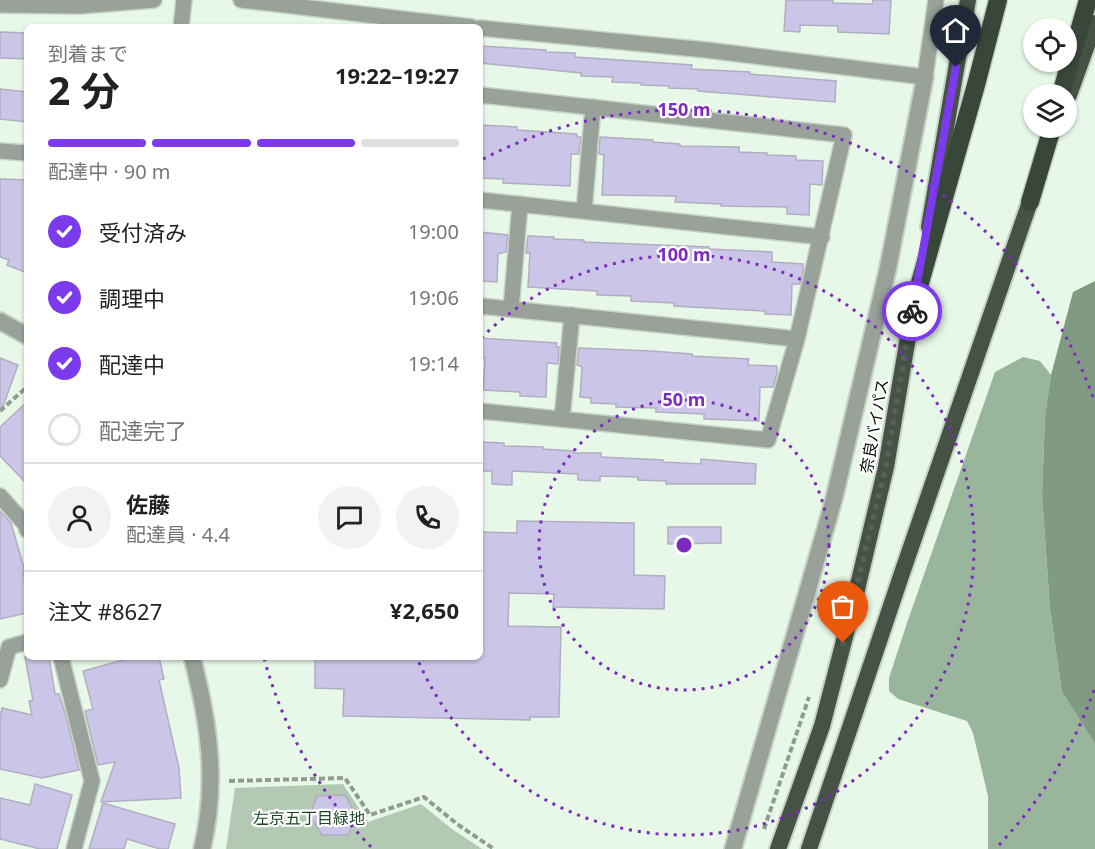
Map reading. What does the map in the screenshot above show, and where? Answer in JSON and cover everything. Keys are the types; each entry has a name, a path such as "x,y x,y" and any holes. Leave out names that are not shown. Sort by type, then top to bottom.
{"highway":[{"name":"奈良バイパス","path":"778,849 822,726 886,466 968,0"},
{"path":"914,304 998,0"},
{"path":"1064,84 1088,0"},
{"path":"1072,84 1095,22"},
{"path":"1030,202 1049,138"},
{"path":"809,849 897,587 1053,138"}],"street":[{"path":"0,4 80,6 154,0"},
{"path":"181,24 184,0"},
{"path":"241,0 391,22 423,24"},
{"path":"733,849 834,499 888,268 936,0"},
{"path":"483,28 706,50 924,77"},
{"path":"483,95 844,135 797,339 768,440 483,411"},
{"path":"584,211 593,107"},
{"path":"0,151 24,153"},
{"path":"483,200 822,237"},
{"path":"510,309 520,204"},
{"path":"483,306 797,339"},
{"path":"562,419 572,315"},
{"path":"0,321 24,334"},
{"path":"0,496 24,523"},
{"path":"0,680 9,646 24,643"},
{"path":"62,660 92,781 74,849"},
{"path":"193,660 207,721 211,782 202,849"}],"path":[{"path":"0,411 24,390"},
{"path":"229,781 345,778 370,815 424,797 457,824 494,849"}],"green space":[{"name":"左京五丁目緑地","path":"343,784 368,822 421,804 482,849 226,849 235,788"}],"shaded area":[{"path":"1095,281 1095,744 1062,692 1050,609 1042,495 1045,416 1051,375 1073,292"},
{"path":"1023,357 1040,361 1051,375 1045,416 1042,495 1050,609 1062,692 1095,744 1095,849 988,849 988,796 973,733 967,721 898,699 889,691 889,678 907,623 995,372"}],"building":[{"path":"786,0 833,0 833,3 872,4 873,0 891,0 889,34 838,32 838,26 800,25 800,32 784,31"},
{"path":"0,32 24,33 24,59 0,58"},
{"path":"483,46 546,50 546,52 575,53 575,57 692,65 691,69 750,72 750,74 836,81 835,102 612,82 613,77 581,76 581,73 483,63"},
{"path":"0,89 24,92 24,122 0,119"},
{"path":"483,125 577,134 577,137 581,137 579,154 571,154 570,186 503,183 504,179 483,178"},
{"path":"600,137 653,140 653,142 680,144 680,146 739,147 739,152 796,156 796,160 823,161 822,185 810,184 809,215 787,214 787,207 721,206 721,204 675,202 676,196 602,195 604,155 599,154"},
{"path":"0,179 24,180 24,272 7,265 9,260 0,257"},
{"path":"483,232 508,235 506,252 498,254 497,282 483,281"},
{"path":"528,236 584,240 584,242 772,252 772,262 803,264 803,271 800,284 792,284 791,315 631,301 631,296 597,295 597,291 528,287 530,253 526,253"},
{"path":"483,338 557,343 556,347 559,347 558,364 547,363 546,397 520,396 520,392 483,390 485,358 483,358"},
{"path":"579,348 749,359 748,365 777,366 777,374 773,387 760,387 759,421 704,419 704,414 656,412 656,408 616,407 616,404 591,403 591,398 580,397 582,367 577,365"},
{"path":"0,358 18,365 2,409 0,409"},
{"path":"24,405 24,481 0,456 0,427"},
{"path":"483,442 504,443 504,446 543,447 543,449 574,451 574,453 601,453 601,457 663,460 663,462 701,464 701,459 756,464 755,484 666,484 666,481 638,480 638,477 600,476 600,481 578,480 578,474 512,471 512,485 492,484 492,471 483,471"},
{"path":"0,511 11,523 24,568 24,614 0,619"},
{"path":"517,521 634,523 634,575 665,576 664,609 553,607 554,594 509,593 508,626 561,627 559,717 530,717 530,720 343,716 344,689 315,688 315,660 483,660 483,532 517,533"},
{"path":"668,527 721,527 721,543 668,544"},
{"path":"26,660 49,660 55,694 59,694 66,716 79,770 42,778 0,769 2,708 32,715 29,701 33,700"},
{"path":"123,660 160,660 164,679 159,680 179,768 181,798 101,802 115,762 98,765 85,711 93,709 83,671"},
{"path":"35,784 72,795 57,849 40,849 0,839 0,798 30,805"},
{"path":"345,795 356,815 348,835 322,835 310,815 317,796"},
{"path":"103,803 175,824 168,849 160,849 127,839 124,849 89,849"}],"way so far":[{"path":"843,643 886,466 912,311"}],"route":[{"path":"912,311 956,67"}]}
